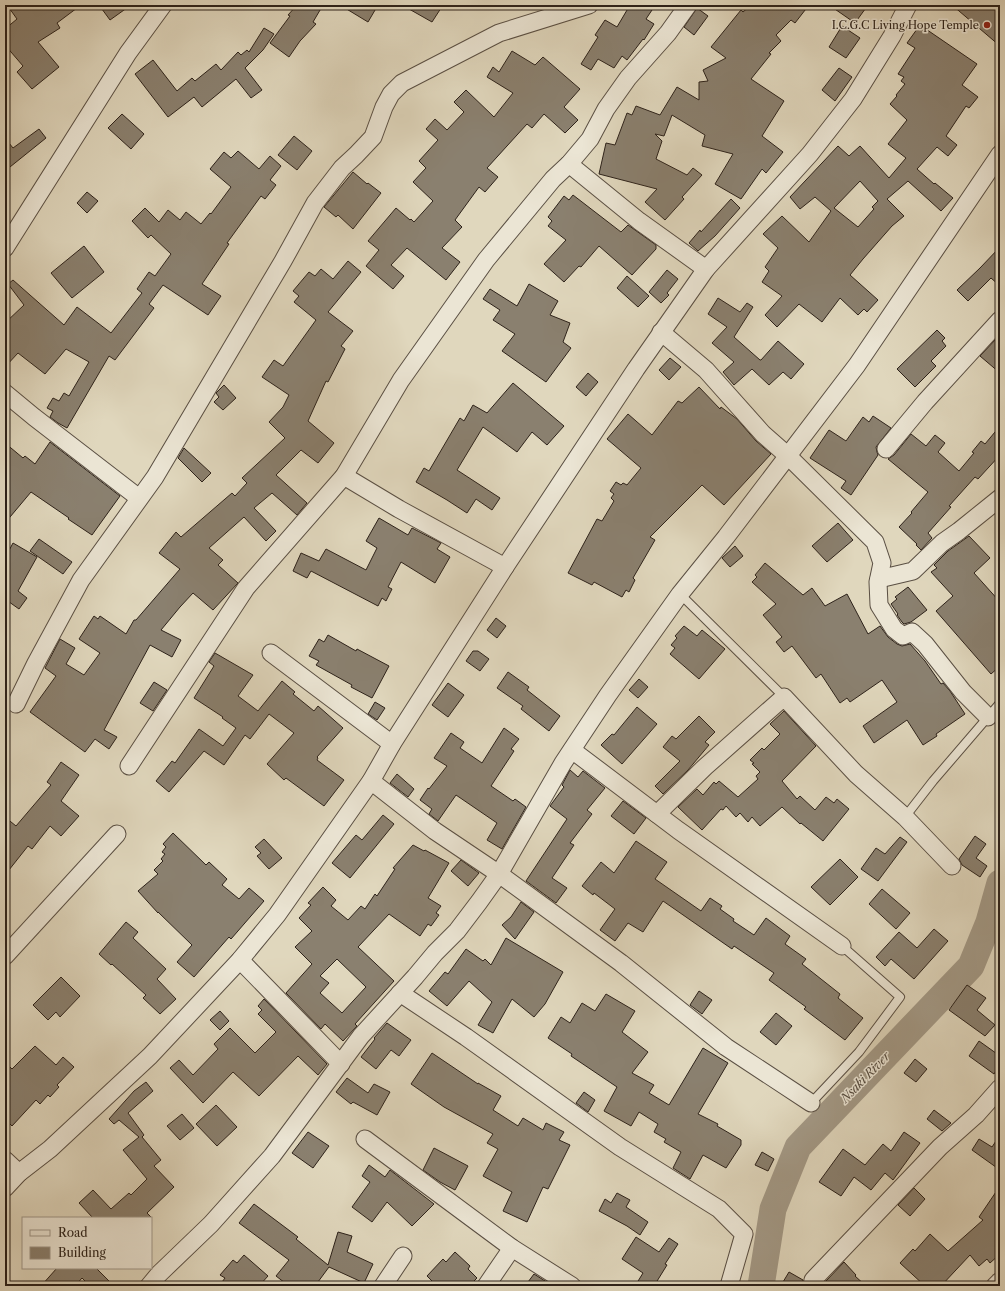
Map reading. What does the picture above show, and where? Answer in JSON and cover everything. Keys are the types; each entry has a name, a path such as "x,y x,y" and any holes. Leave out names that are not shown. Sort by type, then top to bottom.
{"street":[{"path":"5,248 128,53 163,5"},
{"path":"16,704 36,663 81,580 138,498 155,477 315,203 342,168 373,137 384,107 391,94 402,83 499,33 589,5"},
{"path":"130,766 246,588 344,476 401,380 486,260 553,179 569,164 590,139 606,109 628,78 668,33 688,5"},
{"path":"5,1188 19,1173 50,1149 150,1056 240,960 277,915 371,781 392,744 505,567 661,332 706,269 810,154 853,99 892,36 908,5"},
{"path":"148,1286 210,1224 272,1156 361,1036 435,953 457,931 499,874 563,763 608,695 680,594 857,365 1000,154"},
{"path":"569,164 639,221 706,269"},
{"path":"5,224 26,213"},
{"path":"886,449 925,402 1000,320"},
{"path":"661,332 706,370 763,434 788,456 875,542 882,563 879,579 879,606 894,629 903,636 912,632 925,644 963,692 988,717"},
{"path":"5,393 34,418 138,498"},
{"path":"344,476 399,509 505,567"},
{"path":"879,579 913,570 942,543 1000,498"},
{"path":"271,653 392,744"},
{"path":"657,814 705,767 784,697 856,774 905,817 952,866"},
{"path":"572,750 657,814 842,946"},
{"path":"371,781 435,831 499,874 621,963 726,1047 811,1103"},
{"path":"5,956 117,834"},
{"path":"240,960 341,1064"},
{"path":"400,993 466,1037 620,1147 719,1209 744,1234 729,1286"},
{"path":"812,1286 813,1280 940,1147 976,1115 1000,1088"},
{"path":"364,1139 512,1248 572,1286"},
{"path":"5,1160 19,1173"},
{"path":"486,1286 512,1248"},
{"path":"383,1286 403,1256"},
{"path":"995,1286 1000,1281"}],"lane":[{"path":"680,594 784,697"},
{"path":"905,817 933,780 1000,703"},
{"path":"811,1103 859,1052 900,997 842,946"}],"building":[{"path":"7,5 81,5 57,23 60,28 38,42 59,67 32,89 17,72 23,66 5,45 5,29 17,19"},
{"path":"99,5 131,5 110,20"},
{"path":"297,5 323,5 313,22 316,24 300,41 289,57 270,43 290,16 288,15"},
{"path":"340,5 378,5 368,22"},
{"path":"402,5 443,5 432,22"},
{"path":"630,5 643,5 652,10 646,19 654,24 644,40 643,39 627,60 622,56 614,68 598,59 591,70 581,64 598,37 595,35 605,20 617,27"},
{"path":"751,5 809,5 795,23 791,20 776,35 781,41 769,53 771,54 751,79 784,101 762,136 783,152 766,173 762,169 741,199 715,184 733,154 702,146 705,135 672,115 664,136 655,134 662,141 656,159 687,175 693,168 702,175 682,197 684,199 665,220 645,202 657,189 599,174 606,143 615,145 627,113 632,115 636,106 660,115 677,87 699,100 699,82 708,81 703,70 726,58 711,47 741,10 743,12"},
{"path":"829,5 868,5 855,23"},
{"name":"I.C.G.C Living Hope Temple","path":"952,5 1000,5 1000,46"},
{"path":"697,8 708,16 694,35 684,27"},
{"path":"920,25 977,64 962,85 978,97 969,108 966,106 946,136 957,145 948,156 937,147 917,169 953,198 941,211 908,181 887,199 904,216 892,226 850,275 878,300 867,312 864,309 858,315 840,298 822,322 799,304 777,327 765,315 782,296 762,282 769,271 765,267 778,248 763,234 782,216 809,242 831,211 815,197 800,209 790,197 838,146 849,156 860,146 889,178 906,158 888,144 907,120 890,104 905,84 901,81 904,77 898,74 915,48 907,43","holes":["860,181 878,201 872,207 874,209 858,227 834,208"]},
{"path":"842,26 860,38 846,58 829,47"},
{"path":"264,28 274,34 263,50 245,68 262,90 251,98 236,79 202,107 194,97 168,117 135,74 153,60 177,91 192,78 195,81 216,64 221,70 238,52 241,55 247,50 249,52"},
{"path":"512,51 535,65 543,57 580,89 564,107 578,120 565,133 544,114 532,128 527,124 487,168 498,177 485,192 479,187 455,220 462,227 442,248 460,262 446,280 407,248 391,265 404,276 393,289 366,266 379,250 368,241 396,208 414,222 433,201 413,182 426,168 419,161 438,140 426,129 435,119 447,130 464,112 454,102 466,90 494,117 513,93 487,77 493,67 499,72"},
{"path":"839,68 852,77 835,101 822,90"},
{"path":"122,114 144,134 131,149 108,128"},
{"path":"39,129 46,138 5,171 5,138 13,148"},
{"path":"294,136 312,151 297,170 278,155"},
{"path":"238,151 259,169 270,156 281,166 270,180 276,185 265,199 261,196 227,243 229,244 202,284 221,296 208,315 163,285 149,304 154,308 115,360 109,356 67,428 58,423 50,417 53,411 47,408 53,398 59,401 64,393 69,396 89,362 66,349 45,374 18,353 5,367 5,323 24,305 8,284 13,280 64,325 77,307 111,333 142,293 137,289 149,272 155,276 171,254 151,235 148,238 132,221 145,208 159,222 168,210 180,220 186,212 201,224 210,213 211,214 231,187 210,169 224,152 231,158"},
{"path":"353,172 381,193 353,229 338,215 336,217 324,207"},
{"path":"87,192 98,201 87,213 77,203"},
{"path":"573,195 621,232 628,225 656,245 656,249 632,275 599,246 581,267 579,266 564,282 544,264 566,240 548,226 552,221 548,217 564,196 569,200"},
{"path":"731,199 740,208 715,236 698,251 689,243"},
{"path":"84,246 104,272 72,298 51,273"},
{"path":"1000,247 1000,286 991,278 968,301 957,290"},
{"path":"348,261 361,272 328,312 353,331 341,346 345,349 328,382 326,381 308,421 334,443 318,463 301,450 276,475 307,503 297,515 272,493 254,508 276,531 266,541 244,517 209,548 223,560 218,565 238,583 213,610 193,593 180,607 161,630 181,640 172,657 150,645 104,730 117,737 109,749 95,739 85,752 30,712 56,676 45,668 60,639 75,648 66,664 84,675 100,653 79,639 94,616 98,619 100,616 126,634 134,620 136,620 180,569 159,553 176,532 181,537 232,493 235,496 247,483 242,478 285,438 269,422 283,407 289,395 262,377 274,360 283,366 316,320 294,302 299,296 293,291 309,272 315,276 321,269 333,279"},
{"path":"667,270 678,279 667,293 669,295 661,303 649,292"},
{"path":"627,276 649,296 638,307 617,288"},
{"path":"529,284 558,301 550,315 570,323 563,342 571,348 546,382 502,351 515,334 493,320 500,310 483,299 490,289 517,306"},
{"path":"718,298 740,312 747,303 753,307 734,337 760,360 778,341 804,364 791,379 783,372 769,385 752,369 734,385 723,372 734,362 712,343 727,327 708,314"},
{"path":"937,330 945,338 942,341 946,346 931,361 936,366 915,387 897,369"},
{"path":"996,339 1000,342 1000,373 980,356"},
{"path":"670,358 681,367 669,380 659,370"},
{"path":"588,373 598,382 586,396 576,387"},
{"path":"513,383 564,426 547,445 532,432 517,452 483,427 457,470 500,498 492,510 476,499 467,513 416,482 424,468 429,471 460,418 464,421 473,405 487,413"},
{"path":"224,385 236,398 223,410 214,402 219,397 216,393"},
{"path":"699,387 720,409 721,407 737,419 756,441 771,454 724,505 702,485 650,537 655,540 633,578 635,580 629,592 626,590 622,597 594,582 592,585 568,573 597,519 602,521 614,501 611,498 614,494 610,491 616,482 621,485 623,483 627,485 641,468 607,439 628,414 652,435 678,401 682,403"},
{"path":"873,416 891,428 876,447 878,455 851,495 841,488 846,481 810,458 829,430 846,441 863,417 869,422"},
{"path":"1000,426 1000,455 978,479 975,477 949,506 951,507 928,533 932,538 921,550 916,545 917,544 899,527 928,492 888,459 894,455 911,434 926,446 935,435 945,443 938,452 959,471 974,453 972,452 981,441 985,444"},
{"path":"50,442 120,496 92,535 31,492 5,523 5,443 23,458 25,456 35,464"},
{"path":"184,448 211,473 202,482 178,458"},
{"path":"379,518 408,535 412,528 441,543 437,549 450,557 435,583 401,562 388,587 392,589 386,601 382,598 378,606 311,571 307,578 293,571 301,553 319,561 326,549 366,570 377,548 366,541"},
{"path":"838,523 853,540 827,562 812,546"},
{"path":"969,536 990,558 974,573 1000,602 1000,666 991,674 936,611 953,596 931,572 937,568 934,565 948,551"},
{"path":"39,539 72,562 63,574 30,551"},
{"path":"13,543 37,557 18,591 27,598 19,609 5,599 5,558"},
{"path":"735,546 743,556 730,567 722,558"},
{"path":"765,563 803,595 812,588 825,606 847,594 868,634 880,626 888,637 897,644 902,646 910,644 925,661 941,684 943,683 950,691 965,714 923,745 907,720 874,743 863,726 897,702 882,680 850,702 847,698 840,703 821,674 816,678 792,646 784,652 776,642 782,637 763,615 776,604 752,582 757,577 755,575"},
{"path":"908,587 927,610 911,622 904,624 891,604 897,599 895,597"},
{"path":"496,618 506,626 497,638 487,630"},
{"path":"684,626 697,636 702,630 725,649 699,679 670,654 675,648 671,645 677,638 675,636"},
{"path":"328,635 356,651 357,649 389,666 372,698 316,665 319,661 309,656 319,639 324,642"},
{"path":"473,651 478,651 489,659 480,671 466,661"},
{"path":"215,653 253,675 238,696 258,711 282,681 295,692 293,694 314,711 318,706 343,728 317,757 317,760 344,780 324,806 286,778 284,780 267,764 294,733 269,714 250,739 245,735 224,765 204,751 169,792 156,781 172,761 175,763 199,729 223,746 236,728 222,718 223,717 194,698 214,666 209,662"},
{"path":"508,672 529,687 527,690 560,716 549,731 521,709 523,706 497,688"},
{"path":"639,679 648,687 638,698 629,690"},
{"path":"154,682 167,690 153,711 140,703"},
{"path":"448,683 464,695 448,717 432,705"},
{"path":"375,702 385,708 377,720 368,714"},
{"path":"637,707 657,724 622,764 601,745 612,734 614,735"},
{"path":"784,711 816,746 782,781 797,799 800,796 815,810 826,797 834,803 837,799 849,809 823,841 801,823 800,824 782,807 760,826 752,817 748,822 740,813 736,817 726,806 723,810 721,809 702,830 678,807 697,789 703,795 714,782 716,784 719,781 738,797 758,779 756,776 760,772 750,760 762,748 764,750 780,734 770,724"},
{"path":"699,716 715,732 705,742 709,745 688,770 663,794 655,786 680,761 663,747 672,736 676,739"},
{"path":"504,728 519,739 511,749 514,751 491,786 513,801 515,799 526,807 502,849 487,840 497,823 456,795 438,821 429,814 432,809 420,800 447,766 434,758 451,733 464,742 460,748 482,763"},
{"path":"61,762 79,775 61,801 79,816 61,836 50,826 32,849 28,846 5,875 5,817 16,826 51,785 47,782"},
{"path":"570,770 578,777 583,771 605,788 587,810 592,814 570,843 574,845 552,878 567,888 556,903 526,881 567,819 550,806 564,787 562,785"},
{"path":"397,774 414,789 408,797 390,783"},
{"path":"623,801 646,818 634,834 611,816"},
{"path":"383,815 394,824 350,878 332,863 356,835 362,840"},
{"path":"173,833 206,865 209,862 227,879 222,885 239,899 249,888 264,901 231,939 229,937 194,977 177,962 192,945 158,913 138,891 158,874 154,870 163,861 161,859 165,854 162,852 166,847 163,844"},
{"path":"975,836 986,844 976,858 987,866 980,877 962,865 959,859"},
{"path":"900,837 907,842 878,881 861,869 876,848 885,854"},
{"path":"264,839 282,858 269,869 257,856 261,853 255,847"},
{"path":"636,841 667,862 655,879 701,911 710,898 722,906 720,909 734,919 733,921 754,935 766,918 790,936 785,944 806,959 802,964 840,994 838,998 863,1018 845,1040 804,1009 806,1007 769,980 774,973 734,946 732,949 663,901 643,932 628,923 615,941 600,930 615,909 582,886 601,862 614,873"},
{"path":"413,845 449,863 428,898 441,906 436,913 439,915 431,926 428,924 420,936 389,914 358,947 394,981 355,1024 357,1026 343,1041 325,1024 321,1029 286,993 312,964 295,947 312,931 299,918 311,905 308,903 323,887 336,900 331,906 348,920 361,906 365,909 375,894 377,896 395,869 393,868","holes":["337,959 366,987 342,1013 320,993 329,983 320,976"]},
{"path":"840,859 858,877 830,905 811,887"},
{"path":"461,860 479,873 468,886 451,871"},
{"path":"882,889 910,913 896,929 869,904"},
{"path":"521,902 534,912 515,939 502,925 511,917"},
{"path":"126,922 138,932 133,938 166,969 157,979 176,999 160,1014 143,998 146,995 99,954"},
{"path":"934,929 948,941 914,979 891,959 885,966 876,957 899,932 917,948"},
{"path":"506,938 563,972 545,1004 534,1017 512,999 493,1033 478,1025 492,1002 469,981 447,1006 429,991 445,972 448,974 466,949 483,961 485,959 491,965"},
{"path":"61,977 80,996 60,1017 56,1012 48,1020 33,1005"},
{"path":"967,985 986,998 977,1010 995,1025 985,1036 949,1010"},
{"path":"699,991 712,1000 702,1014 690,1005"},
{"path":"606,994 635,1011 622,1032 648,1052 632,1073 654,1085 649,1093 669,1105 703,1048 728,1063 698,1114 718,1124 717,1126 741,1140 741,1145 726,1168 703,1155 690,1179 673,1168 681,1152 664,1142 666,1139 654,1132 658,1124 639,1112 631,1126 604,1111 617,1087 571,1056 572,1054 548,1038 561,1017 570,1023 582,1003 595,1011"},
{"path":"264,999 327,1064 318,1075 298,1056 259,1096 233,1072 203,1103 170,1068 179,1060 193,1075 218,1049 214,1044 230,1028 255,1053 276,1032 258,1014 262,1010 258,1006"},
{"path":"220,1011 229,1021 220,1030 210,1020"},
{"path":"776,1013 792,1026 776,1045 760,1032"},
{"path":"387,1023 411,1040 399,1056 391,1050 376,1069 361,1057 375,1039 374,1038"},
{"path":"979,1041 1000,1056 1000,1065 994,1074 969,1056"},
{"path":"35,1046 56,1065 63,1057 74,1067 57,1085 59,1087 50,1097 48,1095 40,1104 36,1100 12,1126 5,1119 5,1062 12,1069"},
{"path":"432,1053 478,1084 501,1096 493,1110 518,1126 523,1118 543,1130 546,1123 564,1132 559,1140 570,1145 548,1189 543,1187 527,1222 503,1211 512,1192 483,1176 498,1149 487,1143 493,1134 444,1107 411,1084"},
{"path":"915,1059 927,1069 916,1082 904,1073"},
{"path":"347,1078 368,1093 374,1084 390,1092 377,1115 353,1102 351,1104 336,1092"},
{"path":"146,1082 153,1091 128,1113 144,1135 142,1137 161,1160 154,1166 174,1187 147,1213 151,1217 92,1217 79,1203 93,1190 111,1209 129,1193 131,1195 147,1179 123,1150 139,1137 119,1120 114,1124 109,1119 134,1091"},
{"path":"584,1092 595,1100 588,1112 576,1103"},
{"path":"216,1105 237,1127 217,1146 196,1124"},
{"path":"934,1110 951,1123 942,1131 927,1119"},
{"path":"182,1114 194,1128 180,1140 167,1126"},
{"path":"308,1132 329,1146 313,1168 292,1153"},
{"path":"904,1132 920,1143 893,1180 885,1173 871,1190 854,1177 841,1196 819,1182 843,1149 865,1165 883,1144 891,1151"},
{"path":"1000,1135 1000,1170 972,1150 979,1139 992,1147"},
{"path":"434,1148 468,1166 455,1190 423,1170"},
{"path":"762,1152 774,1159 768,1171 755,1165"},
{"path":"369,1165 385,1177 390,1170 434,1204 412,1226 387,1202 372,1222 352,1207 370,1182 362,1176"},
{"path":"1000,1186 1000,1254 990,1263 987,1259 979,1266 970,1255 941,1286 925,1286 900,1263 913,1249 915,1251 930,1234 948,1251 983,1220 979,1217"},
{"path":"914,1188 925,1199 910,1216 898,1205"},
{"path":"617,1193 630,1200 626,1207 648,1222 640,1235 599,1211 605,1199 611,1203"},
{"path":"254,1204 298,1237 296,1239 328,1265 338,1232 352,1236 347,1252 373,1264 364,1283 329,1267 315,1286 289,1286 276,1276 289,1260 239,1223"},
{"path":"636,1237 659,1252 669,1238 678,1244 665,1264 667,1265 654,1286 635,1286 643,1273 622,1259"},
{"path":"455,1252 470,1266 468,1269 477,1278 469,1286 437,1286 427,1276 443,1259 446,1262"},
{"path":"244,1255 268,1276 259,1286 219,1286 225,1278 220,1275 233,1260 237,1263"},
{"path":"844,1262 856,1275 855,1276 866,1286 831,1286 826,1281"},
{"path":"56,1269 97,1269 114,1286 90,1286 82,1278 75,1286 41,1286"},
{"path":"789,1272 803,1280 802,1286 789,1286 783,1282"},
{"path":"534,1274 553,1286 525,1286"}],"waterway":[{"name":"Nsaki River","path":"761,1286 773,1209 798,1147 971,966 989,922 1000,883"}],"place":[{"name":"I.C.G.C Living Hope Temple","path":"987,25"}]}
